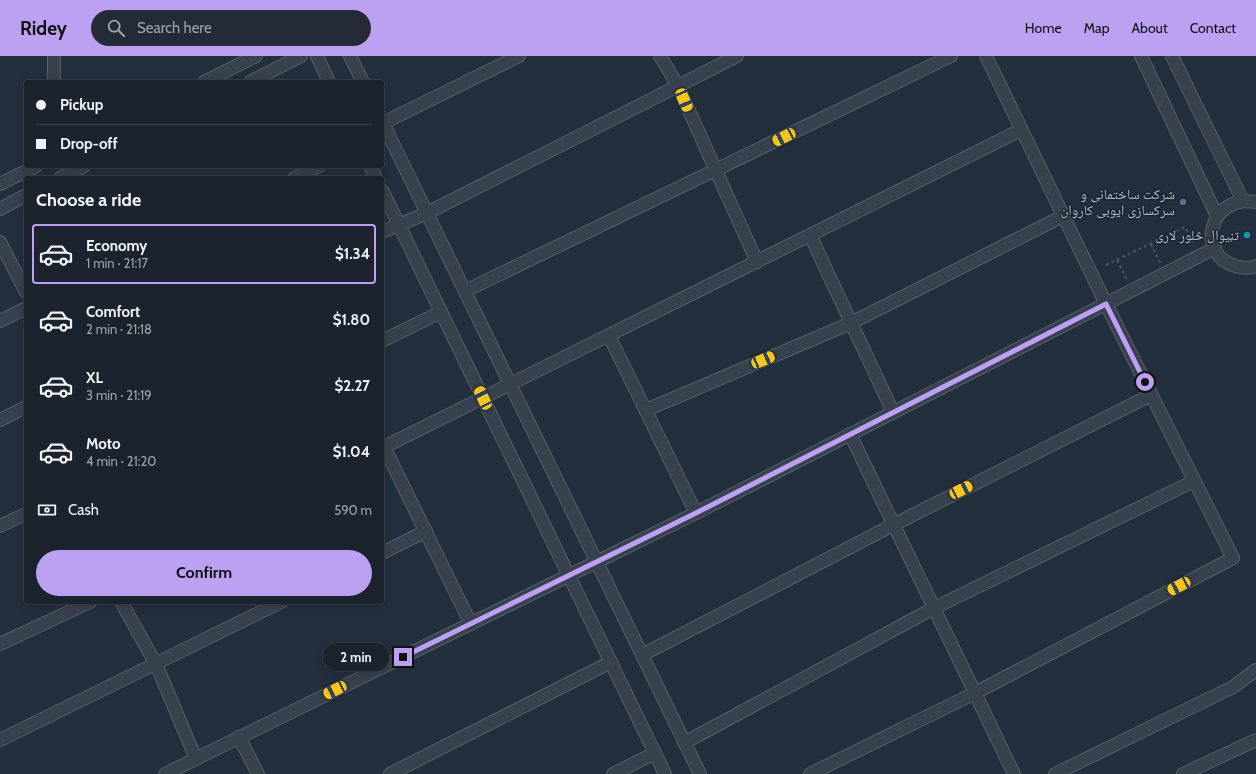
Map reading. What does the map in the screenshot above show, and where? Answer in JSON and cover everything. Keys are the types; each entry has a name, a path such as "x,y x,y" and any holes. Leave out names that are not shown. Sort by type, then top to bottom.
{"street":[{"path":"54,56 54,80"},
{"path":"208,80 256,56"},
{"path":"254,80 301,56"},
{"path":"317,56 329,80"},
{"path":"350,56 362,80"},
{"path":"384,121 519,56"},
{"path":"660,56 678,86 757,262"},
{"path":"384,231 427,213 737,56"},
{"path":"465,291 951,56"},
{"path":"810,774 974,693 1233,558 1106,304 986,56"},
{"path":"1141,56 1217,216"},
{"path":"1172,56 1243,201"},
{"path":"384,126 700,774"},
{"path":"384,448 1021,130"},
{"path":"0,184 32,168"},
{"path":"64,176 80,168"},
{"path":"298,176 315,168"},
{"path":"384,194 665,774"},
{"path":"0,209 24,196"},
{"path":"1255,269 1242,268 1230,264 1221,258 1215,248 1212,237 1213,226 1217,216 1225,208 1234,202 1256,202"},
{"path":"646,410 851,323 1063,216"},
{"path":"810,235 893,412"},
{"path":"0,242 24,288"},
{"path":"165,774 696,513 1215,248"},
{"path":"0,321 24,309"},
{"path":"384,341 441,312"},
{"path":"609,336 696,513"},
{"path":"642,655 893,525 1151,395"},
{"path":"0,420 24,408"},
{"path":"850,434 1014,774"},
{"path":"384,450 426,531 471,624"},
{"path":"684,743 934,608 1194,481"},
{"path":"0,526 24,515"},
{"path":"384,552 426,531"},
{"path":"0,644 86,604"},
{"path":"122,604 156,664 196,759"},
{"path":"0,740 277,604"},
{"path":"390,774 611,662"},
{"path":"1055,774 1233,687 1256,670"},
{"path":"239,737 258,774"},
{"path":"1183,774 1256,740"},
{"path":"613,774 655,753"}],"path":[{"path":"1106,265 1185,227 1199,256"},
{"path":"1151,244 1166,273"},
{"path":"1117,260 1132,290"}],"place":[{"name":"شرکت ساختمانی و سرکسازی ایوبی کاروان","path":"1183,202"},
{"name":"تڼیوال څلور لاری","path":"1247,235"}],"route":[{"path":"403,657 696,513 1106,304 1145,382"}]}
